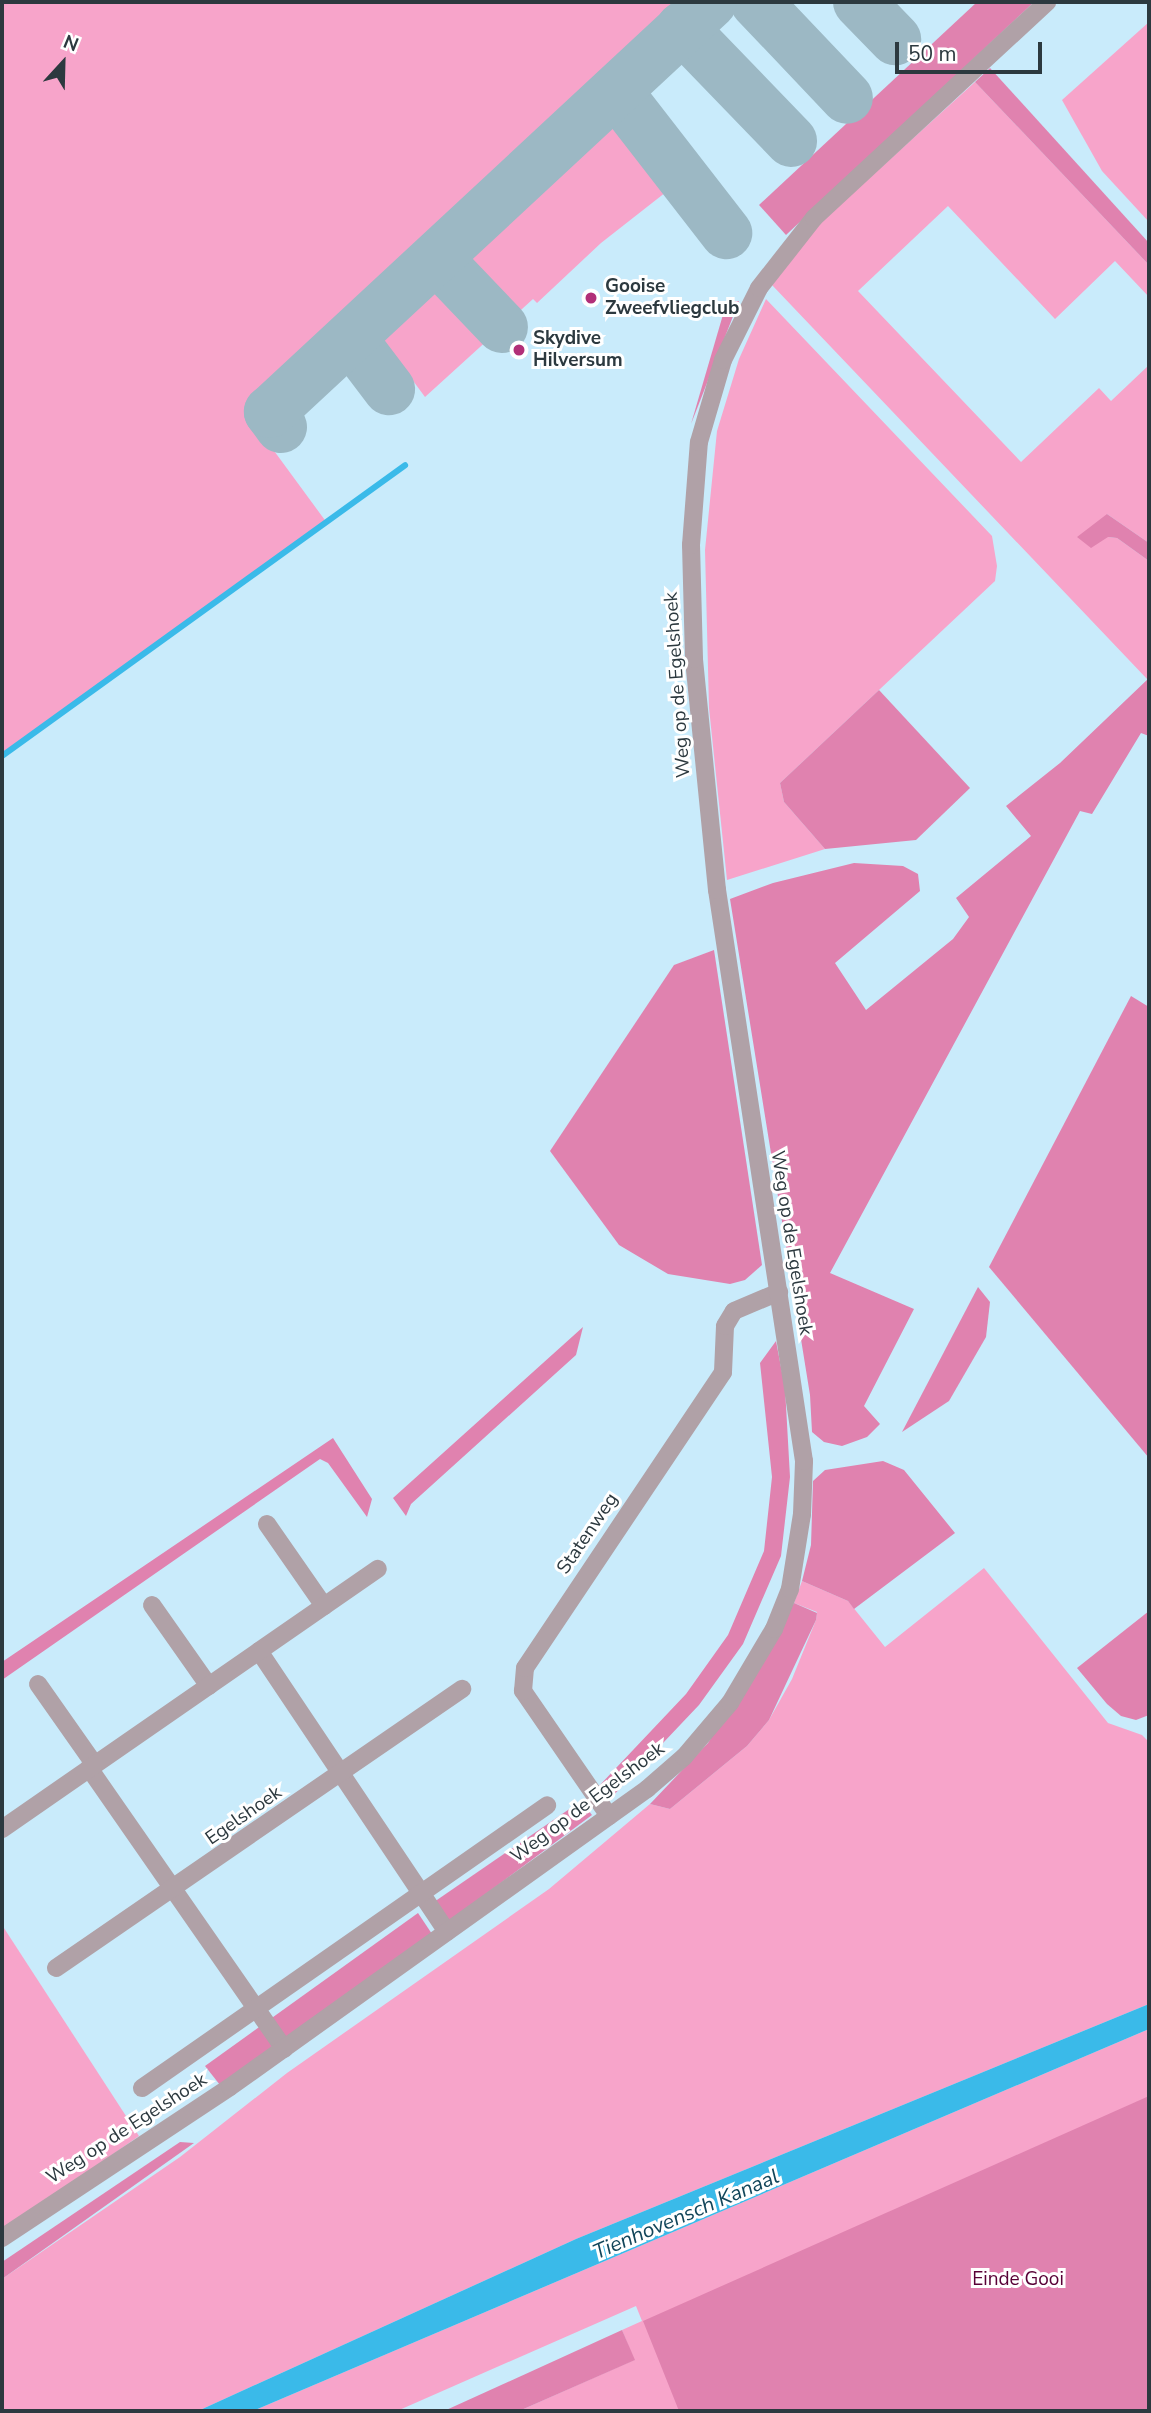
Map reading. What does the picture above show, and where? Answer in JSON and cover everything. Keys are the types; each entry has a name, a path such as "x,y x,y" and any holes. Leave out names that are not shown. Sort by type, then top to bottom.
{"street":[{"name":"Weg op de Egelshoek","path":"2,2238 284,2049 610,1816 684,1757 730,1703 774,1629 790,1588 802,1514 804,1461 779,1292 727,982 694,659 691,545 699,442 723,360 759,288 814,218 1047,2"},
{"name":"Statenweg","path":"610,1816 523,1691 525,1668 723,1372 725,1326 734,1311 779,1292"},
{"path":"267,1524 324,1606"},
{"path":"2,1829 378,1569"},
{"path":"152,1605 209,1686"},
{"path":"259,1651 447,1932"},
{"path":"38,1684 172,1892 284,2049"},
{"name":"Egelshoek","path":"57,1968 172,1892 462,1689"},
{"path":"142,2088 547,1805"}],"green space":[{"path":"2,2 701,2 605,94 675,185 601,243 537,303 533,299 425,397 364,314 250,418 327,523 2,756"},
{"path":"977,2 1034,2 786,235 759,205"},
{"path":"1149,22 1149,222 1102,171 1062,100"},
{"path":"990,68 1149,243 1149,265 975,82"},
{"path":"975,82 1149,265 1149,297 1115,261 1055,319 948,206 858,291 1021,462 1099,388 1111,401 1149,365 1149,543 1107,514 1108,537 1117,538 1149,561 1148,680 772,285 821,222"},
{"path":"766,299 992,536 997,566 995,581 780,783 784,802 825,849 727,880 709,708 705,550 717,431 739,359"},
{"path":"727,301 739,301 691,424"},
{"path":"1107,514 1149,543 1149,561 1117,538 1108,537 1091,548 1077,537"},
{"path":"1149,678 1149,736 1141,733 1092,814 1080,811 830,1273 914,1309 864,1406 880,1424 867,1437 842,1446 824,1442 812,1432 810,1395 730,899 773,883 854,863 903,866 918,874 920,891 835,963 866,1010 953,939 969,917 956,898 1031,836 1006,806 1060,763"},
{"path":"879,690 970,788 916,840 825,849 784,802 780,783"},
{"path":"714,950 762,1265 745,1280 730,1284 668,1274 619,1245 550,1151 674,965"},
{"path":"1131,996 1149,1007 1149,1458 989,1267"},
{"path":"978,1287 990,1302 986,1337 949,1401 902,1432"},
{"path":"583,1327 576,1355 411,1504 406,1516 393,1498"},
{"path":"776,1341 785,1388 790,1477 781,1556 743,1644 699,1705 609,1800 599,1786 686,1694 728,1635 764,1551 772,1477 760,1363"},
{"path":"333,1438 372,1499 367,1517 328,1463 320,1459 2,1680 2,1662"},
{"path":"883,1461 904,1470 955,1533 854,1609 848,1601 802,1581 811,1545 813,1481 825,1470"},
{"path":"984,1568 1108,1723 1142,1735 1149,1742 1149,2004 576,2239 198,2411 2,2411 2,2279 180,2157 287,2073 549,1889 650,1804 670,1809 747,1746 769,1720 792,1679 816,1620 817,1612 794,1603 802,1581 848,1601 885,1647"},
{"path":"794,1603 817,1613 816,1620 769,1720 747,1746 670,1809 650,1804 708,1743"},
{"path":"1149,1611 1149,1715 1136,1720 1121,1716 1107,1704 1077,1668"},
{"path":"581,1801 592,1815 448,1922 434,1902"},
{"path":"418,1913 432,1934 220,2085 205,2066"},
{"path":"2,1925 139,2136 2,2232"},
{"name":"Einde Gooi","path":"1149,2029 1149,2411 519,2411 634,2360 622,2330 642,2321 636,2306 397,2411 253,2411"},
{"name":"Einde Gooi","path":"1149,2096 1149,2411 679,2411 643,2321"},
{"path":"180,2142 194,2143 2,2279 2,2262"},
{"path":"622,2330 635,2360 519,2411 444,2411"}],"water":[{"name":"Tienhovensch Kanaal","path":"1149,2004 1149,2029 253,2411 198,2411 576,2239"}],"waterway":[{"path":"2,756 405,465"}],"taxiway":[{"path":"281,427 270,412 711,2"},
{"path":"756,2 847,98"},
{"path":"859,2 895,39"},
{"path":"682,28 791,141"},
{"path":"616,91 726,233"},
{"path":"437,259 502,327"},
{"path":"351,339 389,389"}],"place":[{"name":"Gooise Zweefvliegclub","path":"591,298"},
{"name":"Skydive Hilversum","path":"519,350"}]}
